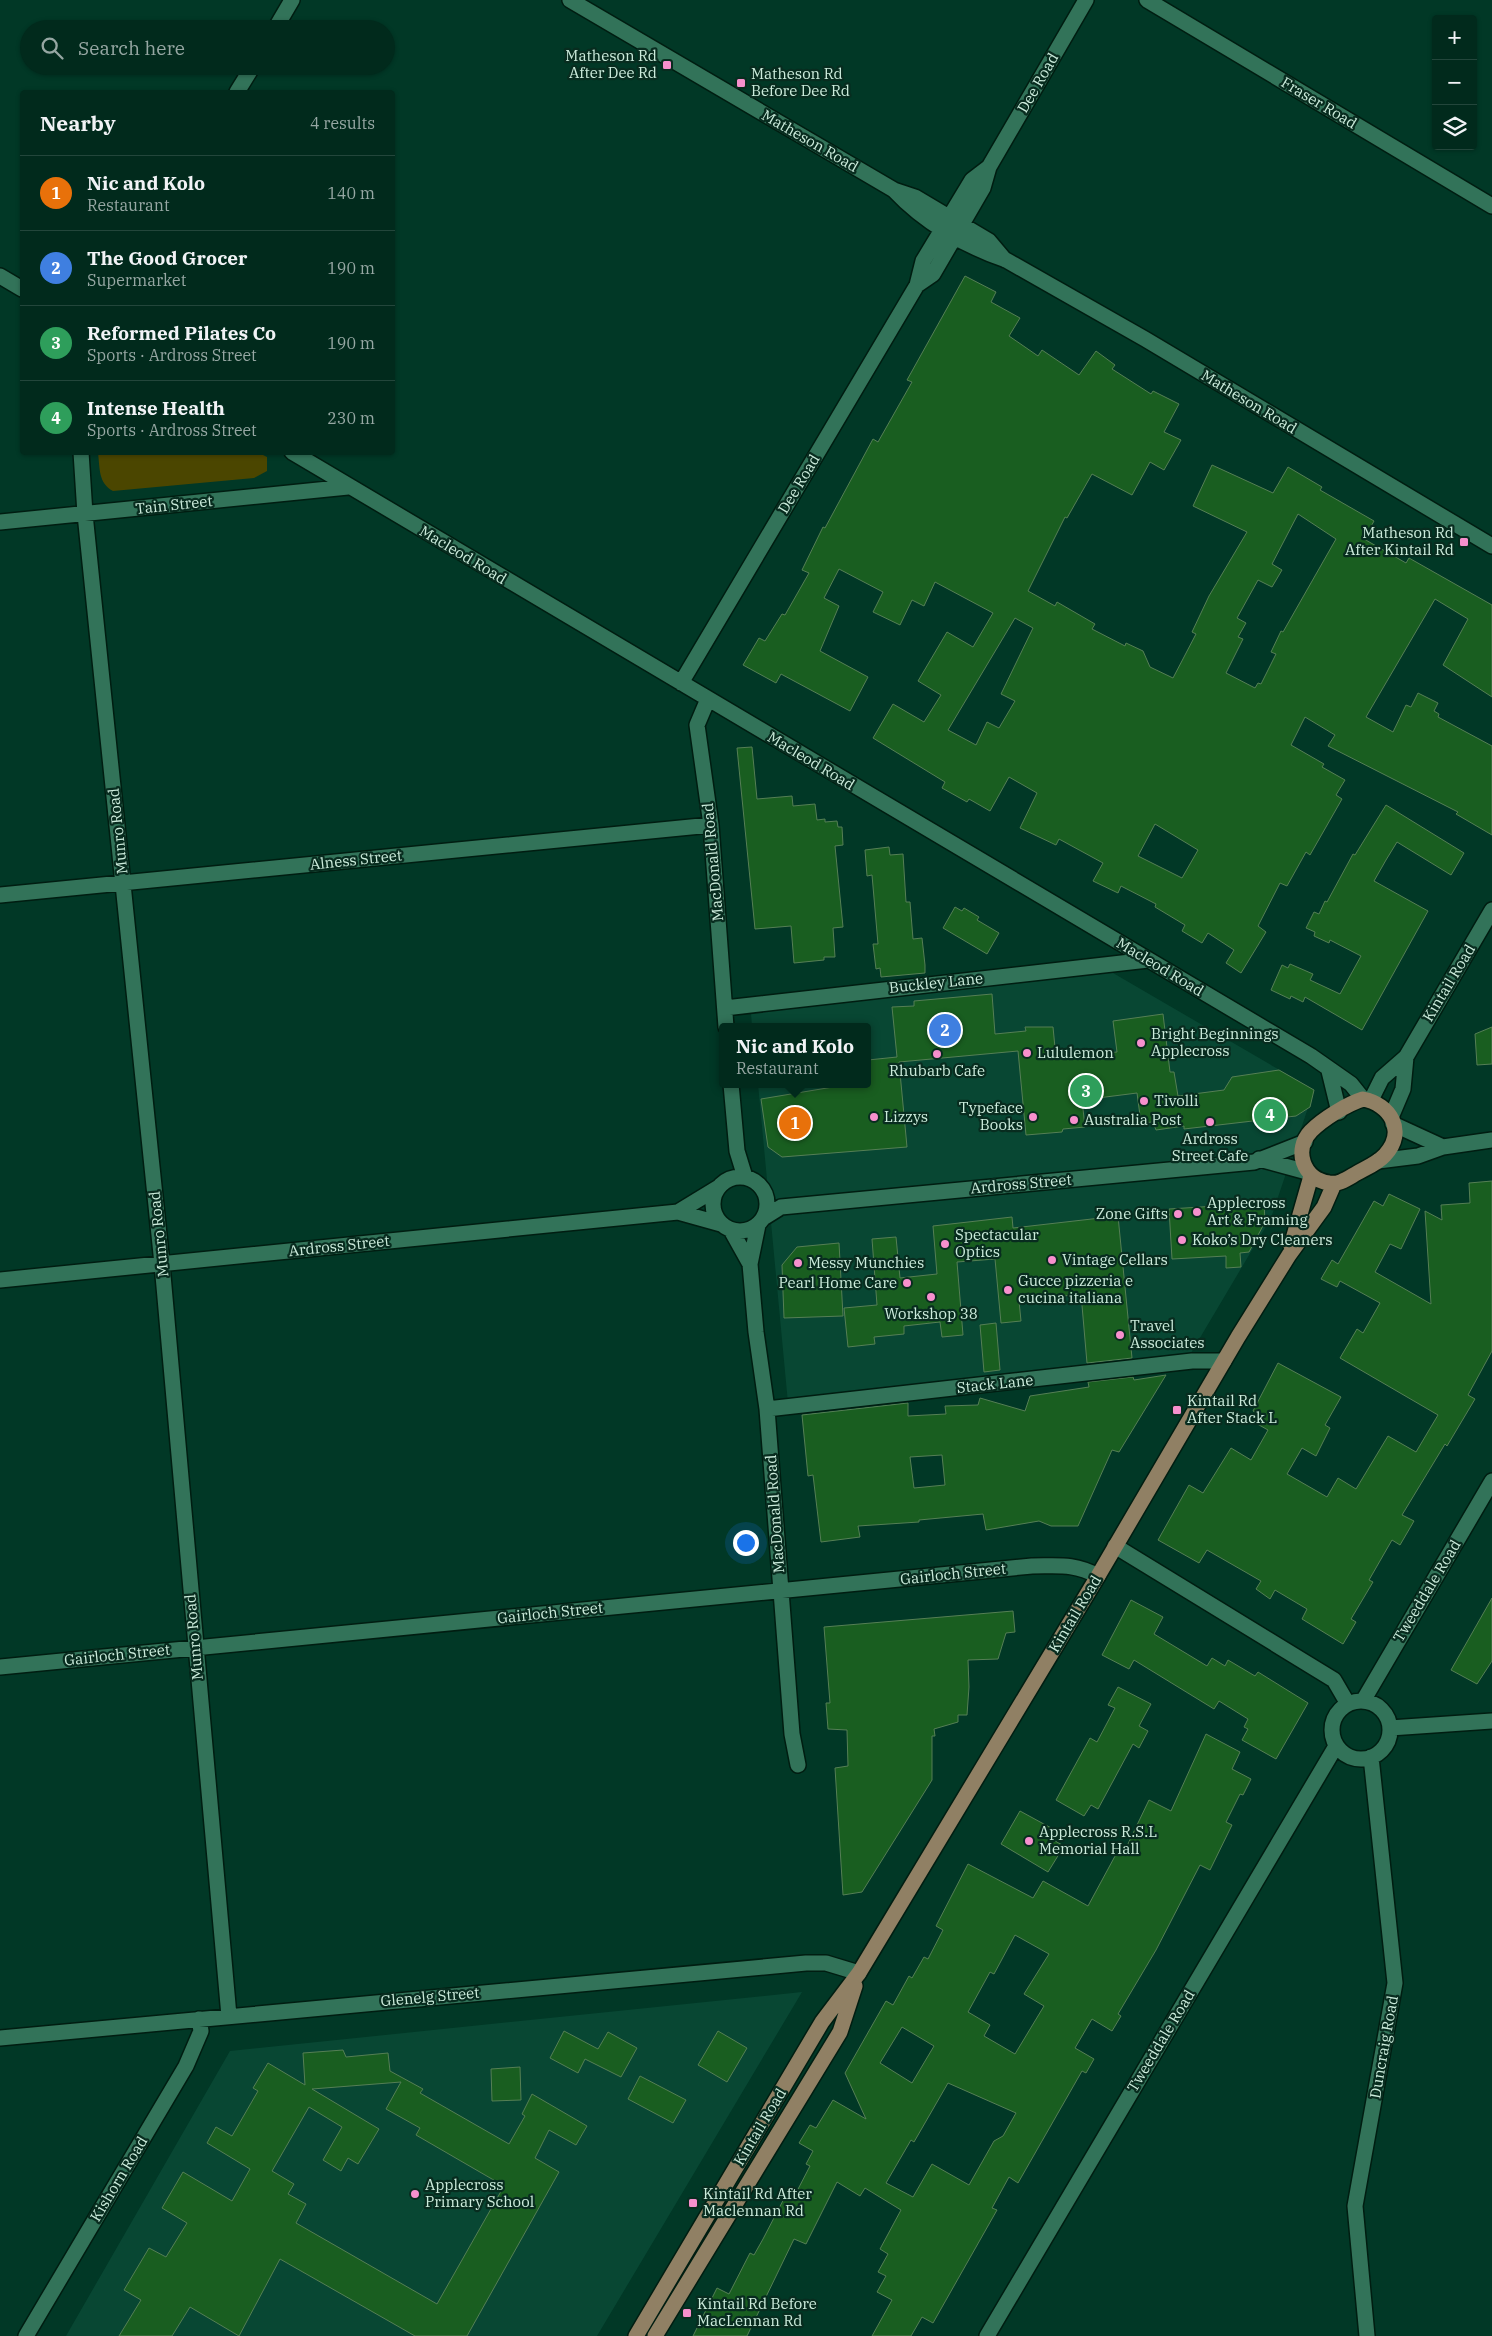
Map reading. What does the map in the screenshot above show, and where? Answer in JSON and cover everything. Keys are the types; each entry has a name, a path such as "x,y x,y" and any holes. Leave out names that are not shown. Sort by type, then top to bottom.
{"main road":[{"path":"1367,1099 1392,1119 1396,1134 1392,1145 1378,1161 1347,1179 1334,1184 1322,1182 1309,1174 1302,1156 1305,1142 1311,1131 1339,1112 1349,1103 1367,1099"},
{"name":"Kintail Road","path":"1289,1255 1309,1174"},
{"name":"Kintail Road","path":"636,2336 822,2022 859,1973 1098,1576 1224,1361 1289,1255 1324,1207 1334,1184"},
{"name":"Kintail Road","path":"655,2336 840,2032 859,1973"}],"street":[{"path":"280,20 292,0"},
{"name":"Matheson Road","path":"570,0 894,190 915,197 982,252 1006,260 1145,339 1492,546"},
{"name":"Dee Road","path":"681,683 917,285 923,261 952,227 972,180 989,166 1086,0"},
{"name":"Fraser Road","path":"1147,0 1492,206"},
{"path":"238,90 247,75"},
{"path":"0,276 20,288"},
{"name":"Munro Road","path":"81,455 84,514 124,883 162,1264 229,2016"},
{"name":"Macleod Road","path":"297,455 1311,1056 1329,1071 1350,1084 1367,1099"},
{"name":"Tain Street","path":"0,522 348,487"},
{"name":"MacDonald Road","path":"708,699 697,725 711,826 726,1023"},
{"name":"Alness Street","path":"0,895 711,826"},
{"name":"Kintail Road","path":"1367,1099 1382,1078 1406,1057 1492,910"},
{"name":"Buckley Lane","path":"725,1008 1148,960"},
{"name":"Kintail Road","path":"1392,1119 1403,1088 1406,1057"},
{"path":"1329,1071 1339,1112"},
{"path":"731,1088 737,1151 745,1177"},
{"path":"1392,1119 1443,1147"},
{"path":"1378,1161 1418,1156 1443,1147 1492,1140"},
{"name":"Ardross Street","path":"761,1221 782,1207 1254,1162 1305,1142"},
{"path":"737,1151 723,1184 716,1192 713,1205 714,1212 726,1227 745,1232 761,1221 767,1209 766,1194"},
{"name":"Ardross Street","path":"1259,1159 1309,1174"},
{"path":"723,1184 745,1177 754,1180 766,1194 782,1207"},
{"name":"Ardross Street","path":"678,1212 723,1184"},
{"name":"Ardross Street","path":"0,1280 678,1212 726,1227"},
{"name":"MacDonald Road","path":"761,1221 750,1264 756,1332 767,1409 792,1734 798,1765"},
{"name":"MacDonald Road","path":"726,1227 750,1264"},
{"name":"Stack Lane","path":"767,1409 1192,1362 1224,1361"},
{"name":"Tweeddale Road","path":"1356,1702 1492,1482"},
{"path":"1115,1546 1334,1680 1356,1702"},
{"name":"Gairloch Street","path":"0,1667 1032,1566 1071,1565 1085,1569 1098,1576"},
{"path":"1356,1702 1371,1702 1384,1712 1390,1728 1389,1738 1385,1746 1370,1757 1352,1758 1336,1746 1332,1737 1334,1717 1340,1709 1356,1702"},
{"path":"1390,1728 1492,1722"},
{"name":"Tweeddale Road","path":"987,2336 1336,1746"},
{"name":"Duncraig Road","path":"1367,2336 1355,2206 1395,1983 1370,1757"},
{"name":"Glenelg Street","path":"0,2038 806,1963 826,1963 859,1973"},
{"name":"Kishorn Road","path":"26,2336 186,2066 201,2032 199,2019"}],"shaded area":[{"path":"98,455 263,455 267,457 267,471 254,478 113,491 105,484 100,470"},
{"path":"1101,966 1314,1090 1271,1218 1188,1358 788,1403 758,1088 871,1088 871,1023 752,1023 750,999"},
{"name":"Applecross Primary School","path":"802,1992 597,2336 66,2336 230,2051"}],"building":[{"path":"965,276 996,292 991,302 1020,318 1009,336 1038,356 1042,350 1079,375 1096,351 1115,365 1112,369 1151,394 1153,391 1179,404 1164,432 1181,440 1164,470 1150,462 1132,495 1092,474 1067,518 1065,517 1028,591 1055,606 1057,602 1095,624 1092,629 1125,646 1126,643 1143,651 1150,667 1173,678 1196,634 1192,632 1209,596 1247,532 1193,506 1212,465 1273,493 1288,467 1322,487 1320,490 1374,521 1364,539 1406,563 1409,558 1492,605 1492,697 1443,665 1468,619 1435,599 1366,717 1393,732 1406,705 1411,707 1418,693 1438,703 1434,711 1439,714 1438,717 1492,746 1492,835 1456,814 1458,812 1328,746 1335,735 1305,717 1291,745 1324,764 1322,767 1345,780 1336,795 1342,799 1310,855 1306,852 1287,886 1280,883 1258,926 1266,932 1241,973 1226,963 1234,950 1208,933 1202,943 1182,931 1185,925 1155,907 1156,904 1121,886 1118,893 1093,881 1103,863 1059,839 1056,845 1020,828 1037,793 1009,777 990,811 969,799 967,802 942,788 945,782 873,738 893,704 924,722 941,695 918,681 947,632 973,647 993,613 935,582 924,606 912,600 900,625 873,612 883,592 839,569 824,598 839,606 820,651 868,677 850,711 781,674 776,683 743,665 759,638 765,641 782,614 785,615 809,573 802,570 823,527 825,528 873,439 878,442 912,382 907,380","holes":["1298,514 1336,539 1283,632 1281,631 1271,652 1276,654 1261,684 1258,683 1255,688 1226,673 1243,639 1238,637 1246,623 1237,618 1258,580 1272,587 1282,570 1272,564","1015,618 1033,628 1001,694 1015,701 999,728 987,722 976,745 948,730","1155,824 1198,850 1182,878 1138,856"]},
{"path":"752,747 757,799 792,796 793,806 815,804 817,820 825,819 825,822 837,821 838,827 842,827 843,845 835,846 843,927 833,928 835,957 824,957 824,960 794,963 791,926 755,929 737,748"},
{"path":"1386,805 1464,853 1451,875 1397,842 1386,860 1374,881 1428,911 1362,1030 1305,997 1303,1002 1291,996 1290,999 1271,990 1282,965 1288,968 1290,964 1313,974 1310,980 1340,994 1361,956 1330,940 1329,943 1314,936 1315,932 1306,928 1314,912 1319,914 1325,901 1327,902 1353,854 1355,855"},
{"path":"889,847 890,855 903,854 906,902 910,902 913,939 922,938 925,973 881,977 880,968 876,969 873,944 878,944 872,875 867,876 865,850"},
{"path":"955,907 962,911 964,908 979,917 977,920 999,933 987,954 943,928"},
{"path":"992,994 995,1034 1026,1031 1025,1027 1053,1027 1056,1058 1117,1052 1113,1021 1163,1014 1170,1072 1174,1072 1178,1096 1224,1090 1232,1077 1279,1070 1314,1090 1310,1107 1296,1116 1184,1129 1184,1126 1156,1130 1153,1122 1141,1123 1137,1093 1082,1100 1085,1127 1063,1129 1062,1132 1026,1135 1018,1051 899,1062 907,1147 782,1157 768,1147 761,1099 827,1088 871,1088 871,1060 897,1057 892,1007 914,1006 914,1001"},
{"path":"1492,1027 1492,1064 1477,1065 1475,1034"},
{"path":"1492,1181 1492,1351 1468,1395 1475,1399 1402,1515 1414,1521 1400,1545 1392,1540 1369,1580 1373,1582 1351,1619 1356,1622 1343,1644 1302,1619 1307,1609 1275,1590 1270,1599 1256,1589 1261,1581 1207,1550 1199,1563 1158,1540 1189,1485 1203,1493 1231,1448 1251,1460 1268,1430 1252,1421 1257,1413 1253,1411 1278,1363 1341,1397 1325,1425 1330,1428 1316,1456 1302,1448 1287,1474 1327,1497 1338,1478 1356,1489 1388,1436 1416,1452 1438,1415 1340,1358 1357,1329 1363,1333 1380,1303 1340,1281 1337,1287 1321,1279 1332,1260 1338,1264 1374,1201 1383,1206 1389,1194 1420,1209 1401,1249 1390,1244 1375,1272 1431,1304 1425,1211 1442,1220 1441,1205 1470,1203 1469,1183"},
{"path":"1264,1203 1265,1222 1249,1252 1240,1253 1241,1267 1226,1268 1226,1256 1172,1259 1169,1209"},
{"path":"1118,1216 1132,1358 1087,1363 1081,1294 1019,1301 1021,1321 1001,1323 995,1259 957,1262 963,1335 942,1337 940,1322 904,1326 904,1334 874,1337 875,1344 848,1347 844,1308 877,1305 872,1239 896,1237 900,1278 937,1274 933,1226 1012,1217 1013,1228"},
{"path":"839,1243 843,1316 784,1318 782,1265 797,1247"},
{"path":"996,1323 1000,1370 984,1372 980,1325"},
{"path":"1166,1375 1119,1452 1112,1450 1078,1526 1051,1526 1039,1521 986,1530 983,1514 919,1520 919,1522 858,1526 860,1537 821,1542 813,1475 808,1476 802,1415 908,1403 908,1416 946,1414 945,1406 978,1405 980,1398 1025,1411 1030,1396 1089,1387 1088,1382 1133,1377 1134,1380","holes":["942,1455 945,1485 914,1488 910,1457"]},
{"path":"1492,1598 1492,1661 1477,1684 1451,1670"},
{"path":"1131,1600 1163,1617 1154,1634 1207,1666 1212,1658 1225,1666 1228,1660 1255,1676 1258,1672 1308,1703 1276,1759 1242,1740 1248,1729 1244,1727 1248,1719 1219,1701 1214,1709 1134,1660 1129,1669 1102,1655"},
{"path":"1013,1611 1015,1632 1006,1633 998,1659 968,1660 967,1715 958,1715 958,1722 934,1729 935,1736 932,1736 932,1780 862,1892 843,1895 835,1768 848,1766 847,1730 828,1729 826,1703 830,1703 824,1627"},
{"path":"1118,1687 1151,1704 1139,1726 1148,1731 1139,1748 1133,1744 1098,1809 1091,1805 1084,1816 1056,1800 1090,1738 1097,1742 1115,1708 1108,1705"},
{"path":"1206,1734 1240,1752 1232,1769 1251,1779 1243,1795 1240,1794 1226,1822 1232,1825 1210,1870 1200,1865 1156,1950 1118,2014 1121,2016 1112,2031 1092,2019 1075,2048 1094,2059 1086,2073 1082,2071 1018,2183 1009,2177 992,2208 997,2210 933,2323 922,2317 911,2336 872,2336 892,2300 877,2292 886,2276 878,2272 888,2254 880,2249 901,2210 865,2188 860,2196 837,2182 806,2244 794,2239 747,2336 693,2336 717,2288 729,2294 750,2253 754,2255 789,2189 796,2193 810,2166 806,2164 813,2151 799,2143 810,2125 816,2128 833,2100 866,2119 845,2073 886,2001 893,2005 909,1976 912,1978 924,1957 928,1959 943,1930 936,1926 968,1864 1033,1898 1043,1881 1088,1906 1121,1845 1126,1848 1149,1800 1171,1811","holes":["1015,1935 1049,1954 1024,1994 1044,2006 1015,2054 984,2036 990,2025 968,2012 990,1972 994,1974","902,2027 934,2046 912,2083 880,2063","948,2083 1016,2113 1003,2136 994,2141 969,2185 932,2164 913,2197 886,2183 911,2140 914,2142"]},
{"name":"Applecross R.S.L Memorial Hall","path":"1020,1811 1053,1829 1048,1837 1064,1846 1048,1872 1001,1844"},
{"path":"564,2031 598,2049 608,2032 637,2048 621,2077 585,2059 578,2073 550,2058"},
{"path":"718,2031 747,2048 727,2082 698,2065"},
{"path":"343,2050 346,2057 388,2053 390,2071 423,2089 420,2093 509,2144 525,2116 522,2114 532,2094 587,2126 576,2145 549,2130 535,2158 559,2172 467,2336 415,2336 280,2259 239,2336 190,2307 172,2336 119,2336 141,2300 124,2290 149,2248 166,2257 187,2223 162,2208 183,2172 232,2201 250,2169 207,2143 216,2127 232,2136 258,2091 253,2088 268,2063 305,2085 303,2053","holes":["401,2082 386,2109 420,2128 416,2135 504,2186 437,2304 296,2223 306,2204 288,2194 294,2184 272,2171 309,2107 342,2127 323,2160 341,2171 348,2158 358,2164 379,2129 312,2089"]},
{"path":"520,2067 521,2100 492,2101 491,2069"},
{"path":"640,2076 686,2100 673,2123 628,2099"}],"place":[{"name":"Matheson Rd After Dee Rd","path":"667,65"},
{"name":"Matheson Rd Before Dee Rd","path":"741,83"},
{"name":"Matheson Rd After Kintail Rd","path":"1464,542"},
{"name":"The Good Grocer","path":"945,1030"},
{"name":"Bright Beginnings Applecross","path":"1141,1043"},
{"name":"Lululemon","path":"1027,1053"},
{"name":"Rhubarb Cafe","path":"937,1054"},
{"name":"Reformed Pilates Co","path":"1086,1091"},
{"name":"Tivolli","path":"1144,1101"},
{"name":"Intense Health","path":"1270,1115"},
{"name":"Lizzys","path":"874,1117"},
{"name":"Typeface Books","path":"1033,1117"},
{"name":"Australia Post","path":"1074,1120"},
{"name":"Ardross Street Cafe","path":"1210,1122"},
{"name":"Nic and Kolo","path":"795,1123"},
{"name":"Applecross Art & Framing","path":"1197,1212"},
{"name":"Zone Gifts","path":"1178,1214"},
{"name":"Koko’s Dry Cleaners","path":"1182,1240"},
{"name":"Spectacular Optics","path":"945,1244"},
{"name":"Vintage Cellars","path":"1052,1260"},
{"name":"Messy Munchies","path":"798,1263"},
{"name":"Pearl Home Care","path":"907,1283"},
{"name":"Gucce pizzeria e cucina italiana","path":"1008,1290"},
{"name":"Workshop 38","path":"931,1297"},
{"name":"Travel Associates","path":"1120,1335"},
{"name":"Kintail Rd After Stack L","path":"1177,1410"},
{"name":"Applecross R.S.L Memorial Hall","path":"1029,1841"},
{"name":"Applecross Primary School","path":"415,2194"},
{"name":"Kintail Rd After Maclennan Rd","path":"693,2203"},
{"name":"Kintail Rd Before MacLennan Rd","path":"687,2313"}]}
